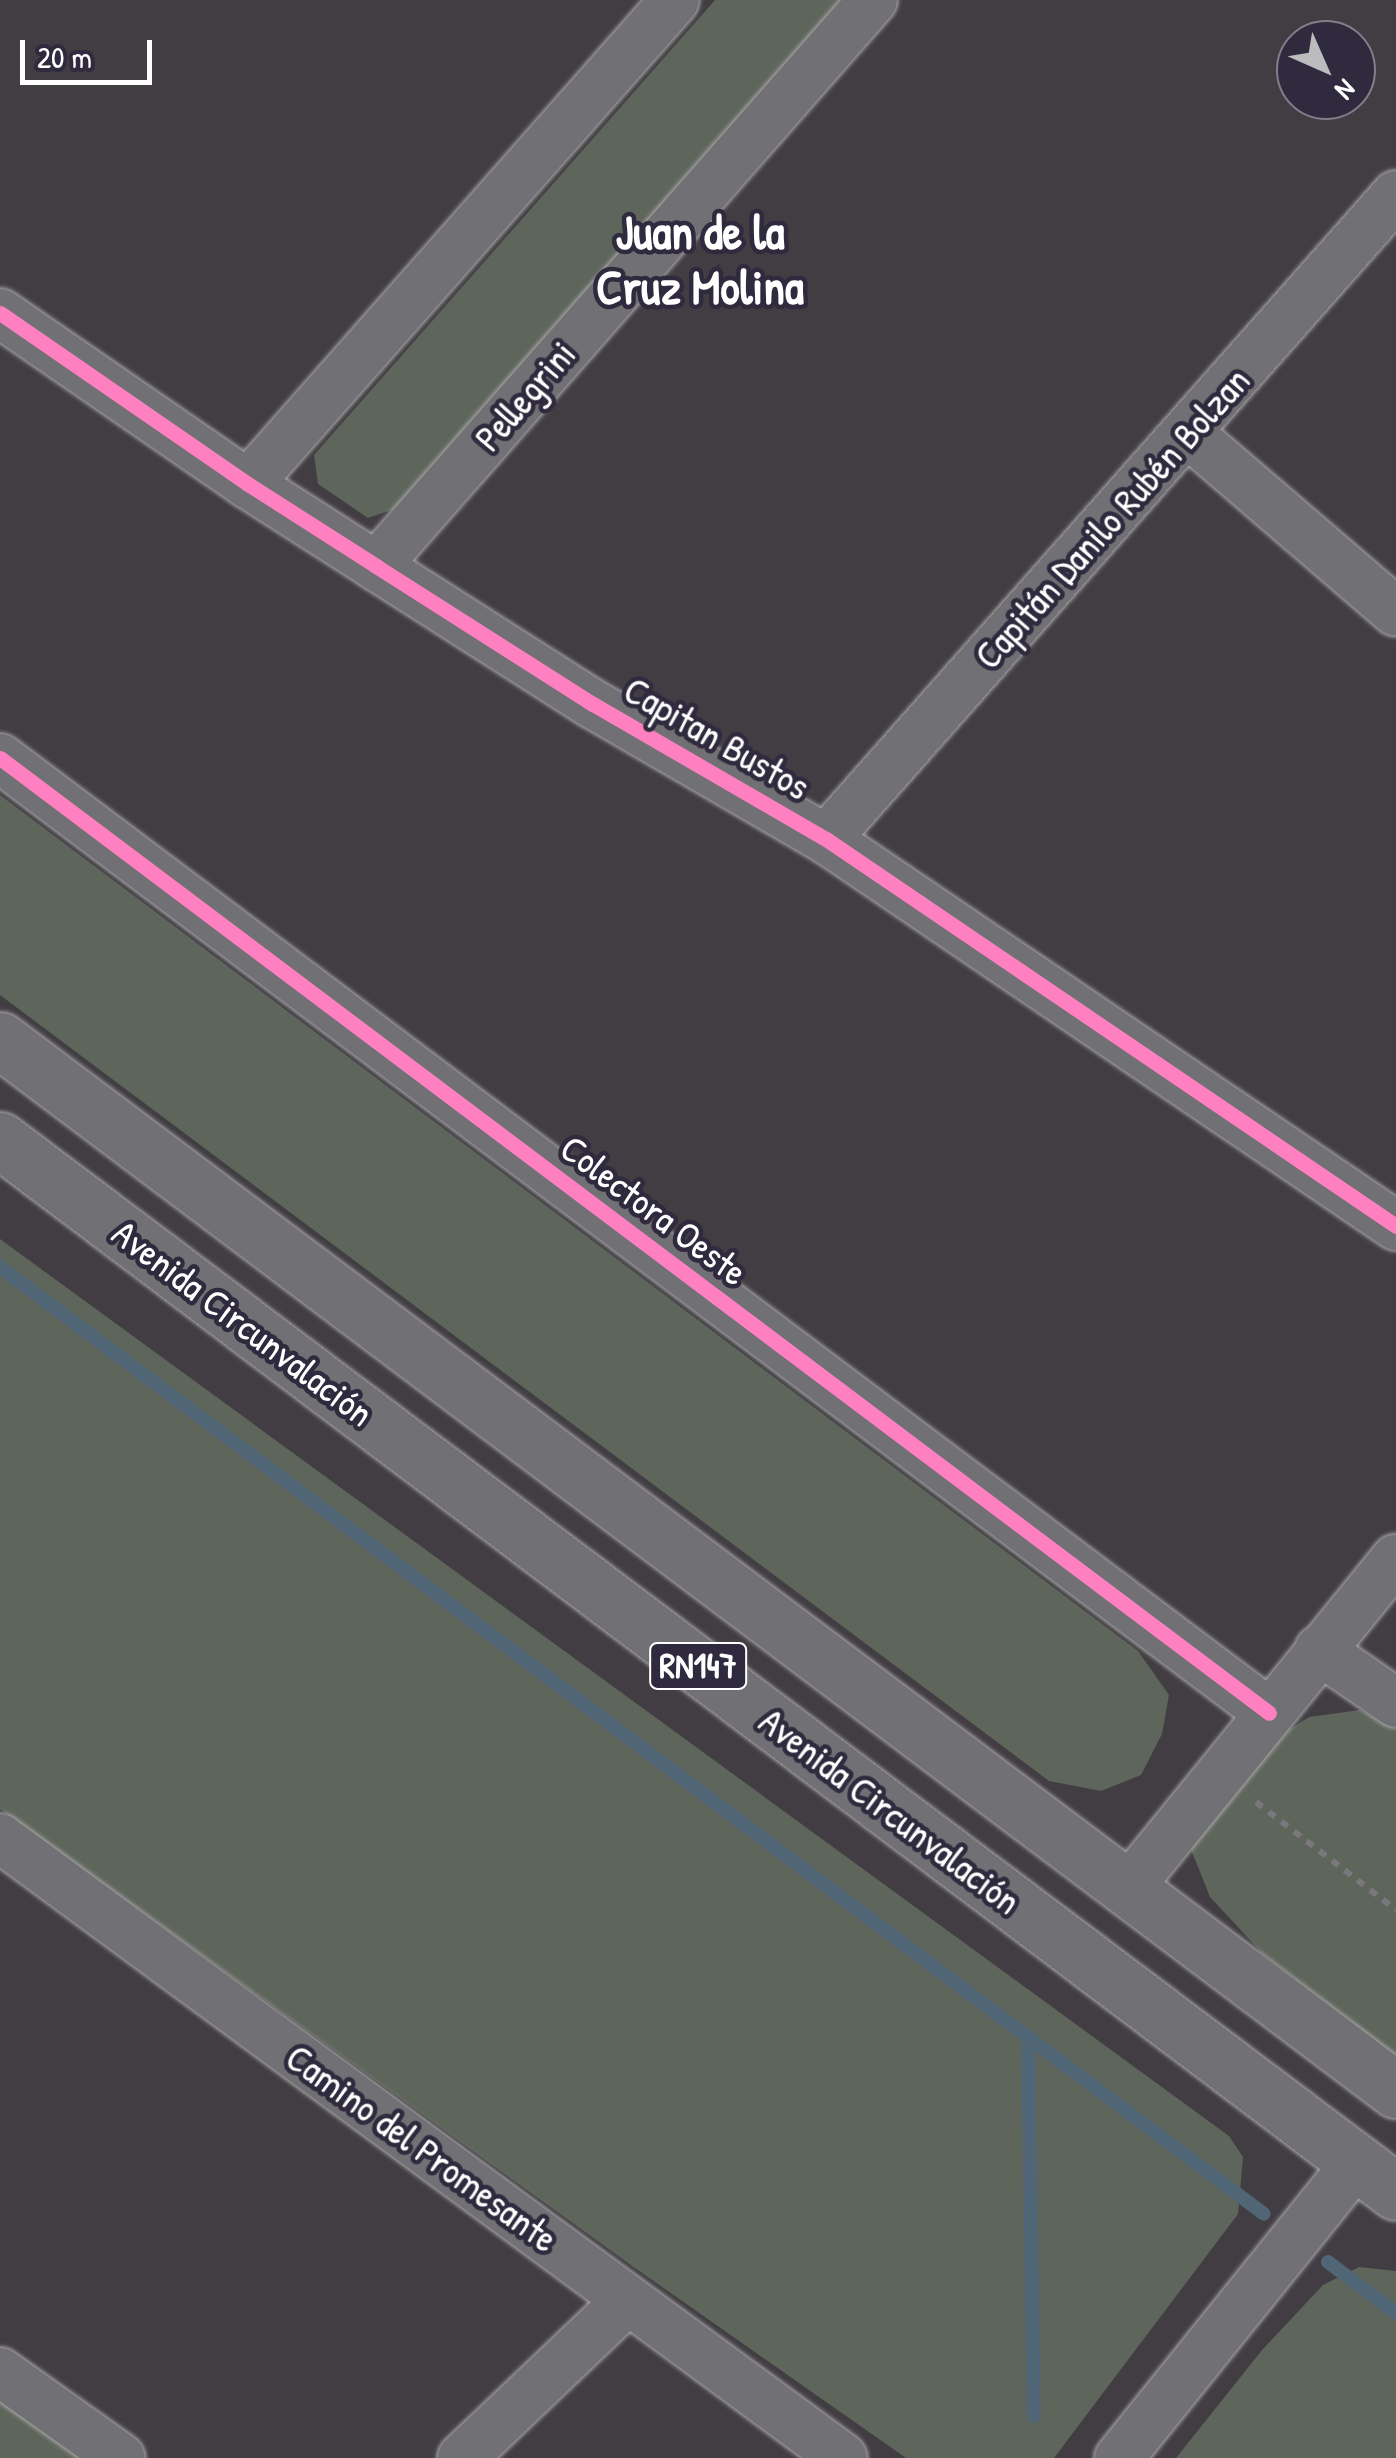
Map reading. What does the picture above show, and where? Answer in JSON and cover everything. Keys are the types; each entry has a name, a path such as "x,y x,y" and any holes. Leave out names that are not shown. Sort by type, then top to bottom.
{"highway":[{"name":"RN147","path":"0,1040 1396,2090"},
{"name":"Avenida Circunvalación","path":"0,1140 1376,2178"}],"street":[{"path":"248,484 675,0"},
{"name":"Pellegrini","path":"376,566 873,0"},
{"name":"Capitán Danilo Rubén Bolzan","path":"826,839 1396,195"},
{"name":"Capitan Bustos","path":"0,313 248,484 376,566 593,704 826,839 1396,1226"},
{"path":"1188,432 1396,612"},
{"name":"Colectora Oeste","path":"0,758 1269,1713"},
{"path":"1128,1887 1396,1559"},
{"path":"1319,1650 1396,1703"},
{"name":"Camino del Promesante","path":"0,1838 844,2458"},
{"path":"1119,2458 1376,2178"},
{"path":"462,2458 628,2300"},
{"path":"0,2372 120,2458"}],"path":[{"path":"1219,1773 1396,1910"}],"shaded area":[{"path":"715,0 841,0 397,508 368,518 318,484 314,455"},
{"path":"0,795 1138,1651 1169,1695 1162,1734 1141,1775 1101,1791 1049,1781 0,995"},
{"path":"0,1239 1229,2136 1243,2157 1238,2214 1054,2458 906,2458 635,2268 0,1809"},
{"path":"1360,1710 1396,1729 1396,2056 1262,1953 1210,1897 1192,1852 1189,1831 1264,1745 1309,1717"},
{"path":"1359,2267 1396,2271 1396,2458 1176,2458 1262,2350 1323,2285"},
{"path":"0,2398 83,2458 0,2458"}],"waterway":[{"path":"0,1267 1264,2214"},
{"path":"1028,2038 1034,2416"},
{"path":"1328,2262 1396,2313"}],"cycle path":[{"path":"0,313 248,484 376,566 593,704 826,839 1396,1226"},
{"path":"0,758 1269,1713"}],"district":[{"name":"Juan de la Cruz Molina","path":"700,258"}]}
